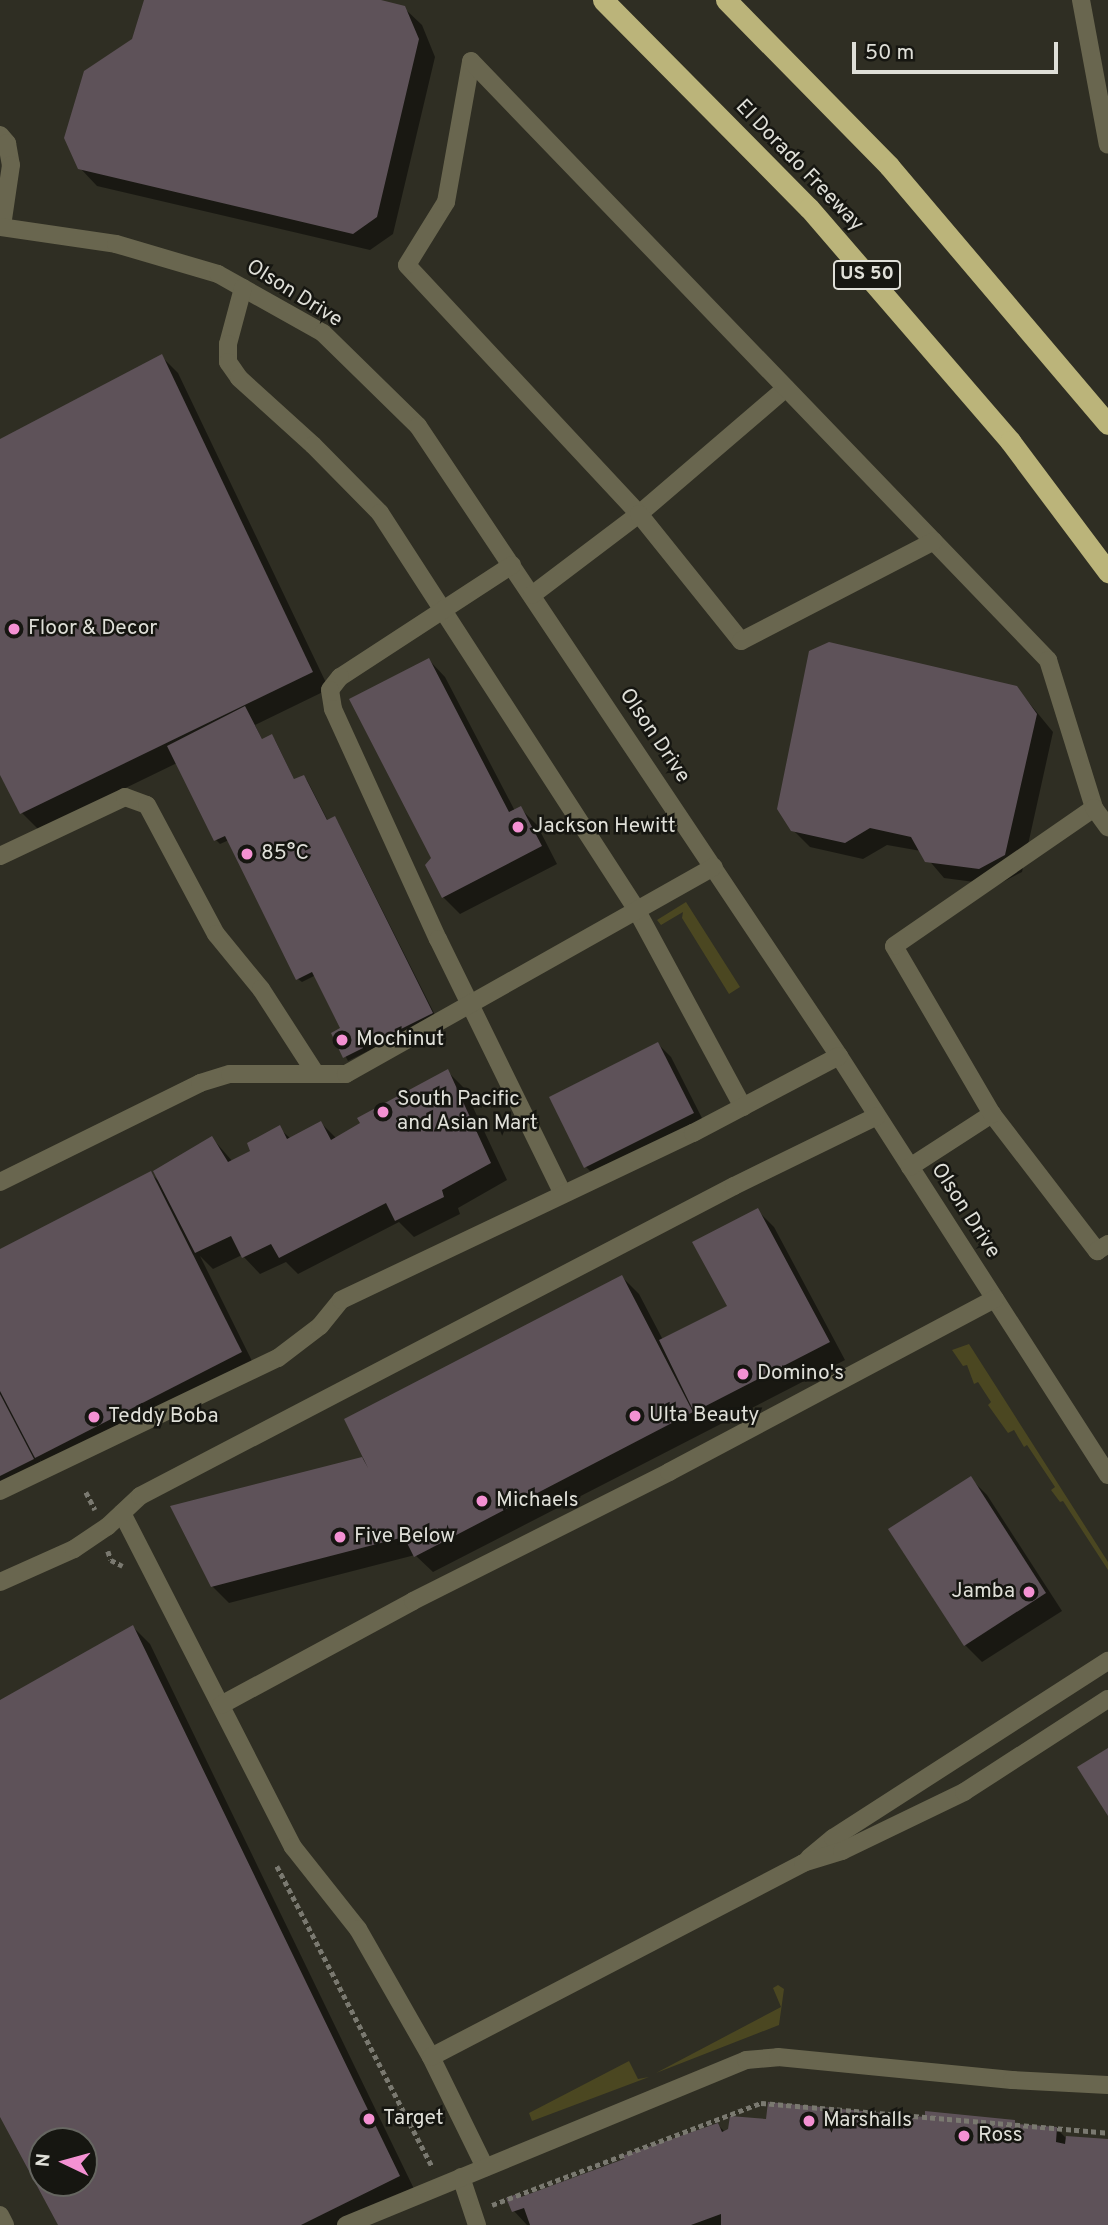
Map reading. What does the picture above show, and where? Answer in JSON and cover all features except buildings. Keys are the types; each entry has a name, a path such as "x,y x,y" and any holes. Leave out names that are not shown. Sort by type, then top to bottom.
{"highway":[{"name":"El Dorado Freeway","path":"603,0 809,208 1010,441 1108,572"},
{"path":"726,0 890,166 1108,424"}],"street":[{"path":"1082,0 1108,145"},
{"path":"934,541 741,641 639,513 407,265 446,202 471,61 934,541 1048,660 1094,808 1108,827"},
{"path":"0,135 7,143 11,165 1,226"},
{"name":"Olson Drive","path":"1,226 116,244 218,274 323,333 418,426 839,1056 1108,1475"},
{"path":"243,288 228,344 228,362 239,378 313,445 380,513 637,911 743,1107"},
{"path":"532,595 639,513 786,388"},
{"path":"512,565 340,677 330,690 334,709 469,1007 563,1195"},
{"path":"2,851 125,797 148,805 216,934 261,989 316,1074"},
{"path":"1094,808 894,946 992,1114 1097,1251 1108,1244"},
{"path":"0,1182 200,1083 230,1074 346,1074 714,867"},
{"path":"0,1491 278,1358 320,1326 341,1300 743,1107 839,1056"},
{"path":"910,1167 992,1114"},
{"path":"0,1582 74,1549 141,1496 722,1192 877,1115"},
{"path":"221,1705 413,1601 669,1472 995,1299"},
{"path":"122,1513 293,1847 358,1929 430,2057 485,2167"},
{"path":"430,2057 803,1863 843,1832 1108,1661"},
{"path":"803,1863 842,1852 964,1792 1108,1699"},
{"path":"346,2225 746,2060 779,2057 1012,2080 1108,2085"},
{"path":"461,2177 477,2225"},
{"path":"0,2215 5,2225"}],"path":[{"path":"495,2216 491,2206 761,2103 1108,2133"}],"shaded area":[{"path":"686,902 740,987 729,994 682,918 683,912 661,925 657,920"},
{"path":"969,1344 1108,1562 1108,1570 1063,1501 1060,1502 1051,1490 1055,1487 1027,1445 1024,1447 1014,1430 1008,1433 988,1405 991,1402 978,1382 974,1384 967,1365 963,1366 952,1350"},
{"path":"778,1985 784,1989 779,2025 656,2073 781,2007 773,1988"},
{"path":"629,2061 638,2079 649,2077 532,2121 529,2113"}],"place":[{"name":"Floor & Decor","path":"14,629"},
{"name":"Jackson Hewitt","path":"518,827"},
{"name":"85°C","path":"247,854"},
{"name":"Mochinut","path":"342,1040"},
{"name":"South Pacific and Asian Mart","path":"383,1112"},
{"name":"Domino's","path":"743,1374"},
{"name":"Ulta Beauty","path":"635,1416"},
{"name":"Teddy Boba","path":"94,1417"},
{"name":"Michaels","path":"482,1501"},
{"name":"Five Below","path":"340,1537"},
{"name":"Jamba","path":"1029,1592"},
{"name":"Target","path":"369,2119"},
{"name":"Marshalls","path":"809,2121"},
{"name":"Ross","path":"964,2136"}]}
